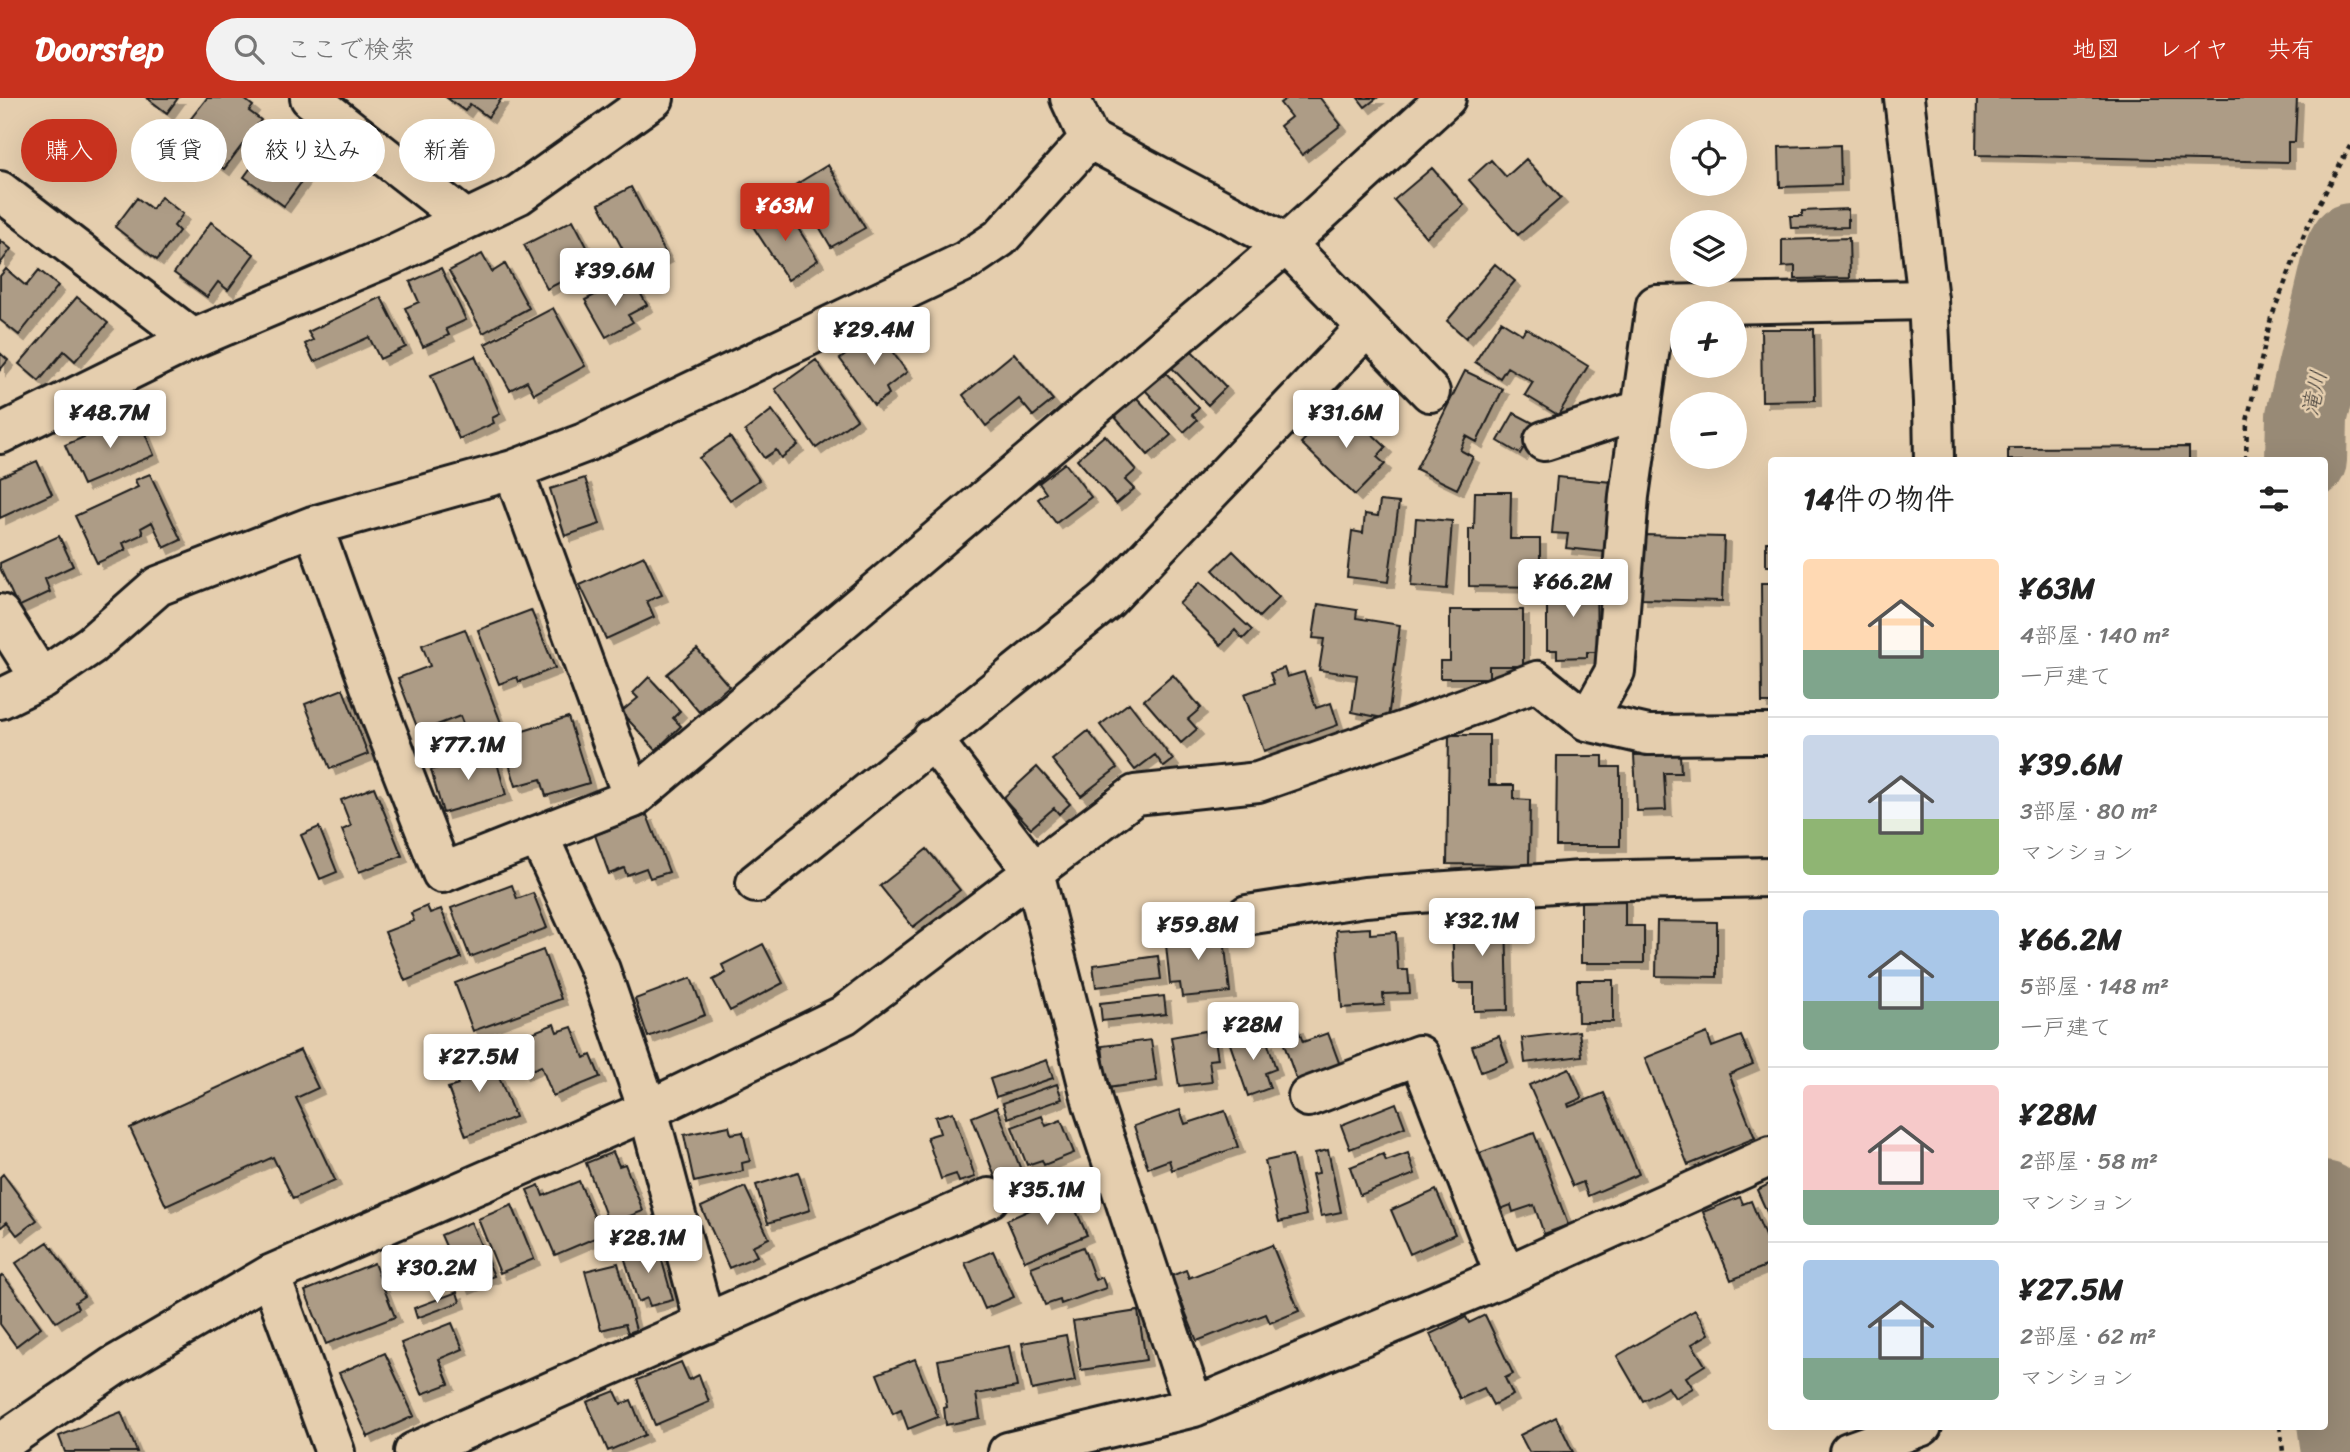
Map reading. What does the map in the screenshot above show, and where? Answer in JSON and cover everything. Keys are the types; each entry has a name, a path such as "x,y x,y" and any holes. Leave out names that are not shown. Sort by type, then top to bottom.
{"street":[{"path":"310,98 465,219"},
{"path":"0,434 192,339 390,256 518,195 654,98"},
{"path":"1070,98 1089,139 1286,244 1430,392"},
{"path":"313,526 380,714 442,873 633,799 1286,244 1446,98"},
{"path":"1904,98 1928,300 1934,457"},
{"path":"0,699 41,679 91,646 158,586 313,526 513,470 583,443 966,261 1000,238 1089,139"},
{"path":"0,191 192,339"},
{"path":"1587,721 1615,671 1629,496 1656,304 1928,300"},
{"path":"756,883 1107,600 1367,327"},
{"path":"1544,441 1640,410"},
{"path":"513,470 633,799"},
{"path":"0,614 41,679"},
{"path":"0,1444 114,1366 270,1275 648,1110 844,1015 1135,795 1258,782 1537,681 1587,721 1648,734 1768,734"},
{"path":"932,739 1034,872 1093,1104 1194,1406"},
{"path":"539,836 600,970 648,1110 705,1324"},
{"path":"1247,915 1365,897 1581,881 1768,877"},
{"path":"1308,1097 1419,1055 1504,1276"},
{"path":"1008,1452 1194,1406 1504,1276 1768,1157"},
{"path":"414,1452 989,1198"},
{"path":"270,1275 335,1452"},
{"path":"1849,1452 1911,1430"},
{"path":"1930,1430 1932,1452"}],"path":[{"path":"2246,457 2247,421 2271,318 2308,225 2350,146"},
{"path":"2280,1430 2283,1452"}],"building":[{"path":"147,98 178,98 167,113"},
{"path":"207,98 243,98 253,106 249,111 260,119 241,119 241,146 227,165 227,119 191,119"},
{"path":"447,98 502,98 488,117 470,104 465,111"},
{"path":"1287,98 1320,98 1341,125 1302,155 1280,126 1291,117 1280,103"},
{"path":"1358,98 1377,98 1365,107"},
{"path":"1977,98 2297,98 2295,142 2288,142 2288,162 1976,155"},
{"path":"1840,145 1841,185 1780,187 1779,147"},
{"path":"1526,159 1561,198 1518,235 1469,180 1491,160 1506,177"},
{"path":"828,165 865,228 831,247 795,185"},
{"path":"1432,168 1464,205 1426,237 1394,200"},
{"path":"251,182 302,182 284,206"},
{"path":"631,187 667,256 635,273 599,204"},
{"path":"161,197 183,214 174,226 179,231 157,260 115,227 137,198 152,209"},
{"path":"784,206 818,260 788,280 752,225"},
{"path":"1848,209 1848,227 1791,228 1790,216 1802,216 1802,211"},
{"path":"573,220 596,264 547,289 524,245"},
{"path":"211,222 254,254 228,290 218,282 207,297 174,273"},
{"path":"1849,238 1850,278 1795,279 1795,266 1782,267 1782,240"},
{"path":"0,240 11,249 0,264"},
{"path":"482,254 492,272 505,264 529,308 483,333 449,271"},
{"path":"1495,264 1515,281 1466,338 1447,321"},
{"path":"441,268 466,320 446,329 449,335 423,347 405,308 419,302 410,282"},
{"path":"6,269 26,286 39,270 58,286 19,335 0,320 0,276"},
{"path":"614,285 621,296 637,287 647,305 628,315 633,322 606,337 585,300"},
{"path":"77,297 108,323 75,361 64,351 39,381 19,364"},
{"path":"381,297 406,347 380,359 369,337 314,362 305,344 313,340 308,332"},
{"path":"553,308 585,366 534,394 527,381 510,390 485,344"},
{"path":"1501,321 1522,334 1526,328 1588,366 1558,415 1525,395 1533,382 1507,367 1500,378 1475,362"},
{"path":"1761,329 1814,329 1815,400 1762,401"},
{"path":"878,332 907,372 886,388 889,394 874,405 840,359"},
{"path":"1190,349 1226,387 1208,405 1172,368"},
{"path":"0,353 8,360 0,370"},
{"path":"1014,353 1053,400 1033,416 1019,399 986,426 963,395"},
{"path":"475,356 500,414 492,418 494,423 459,439 431,375"},
{"path":"816,360 857,419 816,448 775,389"},
{"path":"1465,371 1503,389 1477,442 1466,436 1460,450 1473,457 1457,489 1416,469"},
{"path":"1165,372 1199,408 1192,415 1197,420 1184,432 1145,390"},
{"path":"1136,397 1171,435 1148,455 1114,416"},
{"path":"772,410 798,445 781,458 776,450 764,458 745,431"},
{"path":"1333,410 1345,422 1352,415 1386,447 1377,457 1385,464 1355,495 1301,443"},
{"path":"1514,413 1537,425 1520,454 1498,441"},
{"path":"137,414 154,455 83,485 65,445"},
{"path":"1105,435 1136,470 1125,480 1134,489 1116,504 1077,459"},
{"path":"730,437 759,480 730,500 699,458"},
{"path":"2189,447 2189,457 2008,457 2008,448"},
{"path":"37,461 52,494 0,518 0,477"},
{"path":"1065,463 1091,497 1056,523 1038,499 1046,493 1039,483"},
{"path":"150,474 181,540 164,548 152,522 141,528 143,534 123,543 126,550 97,563 75,516 138,487 135,480"},
{"path":"1557,477 1612,482 1605,552 1566,548 1568,534 1552,533"},
{"path":"585,478 600,524 565,536 550,489"},
{"path":"1475,492 1511,492 1510,539 1540,539 1540,587 1469,586 1469,529 1474,529"},
{"path":"1380,501 1399,503 1388,582 1347,577 1352,531 1363,533 1365,514 1378,516"},
{"path":"1416,518 1452,521 1447,589 1411,586"},
{"path":"1643,535 1724,537 1722,601 1641,599"},
{"path":"59,536 73,566 45,579 50,592 18,607 0,563"},
{"path":"1766,542 1768,542 1768,566"},
{"path":"1233,551 1279,597 1259,617 1213,570"},
{"path":"644,556 662,595 647,601 654,617 606,639 580,585"},
{"path":"1596,577 1597,652 1587,652 1587,657 1557,658 1557,650 1547,650 1547,597 1561,597 1561,578"},
{"path":"1200,582 1252,630 1243,639 1235,630 1221,645 1179,604"},
{"path":"1761,583 1768,583 1768,703 1762,703"},
{"path":"1318,604 1357,610 1356,618 1400,625 1388,719 1352,712 1357,675 1319,670 1324,639 1313,638"},
{"path":"531,610 555,668 519,682 517,677 499,684 478,630"},
{"path":"1450,610 1523,610 1523,666 1489,666 1489,678 1440,678 1440,661 1450,661"},
{"path":"465,629 501,723 468,736 460,716 419,732 398,678 430,666 422,645"},
{"path":"697,649 729,686 699,712 667,674"},
{"path":"1284,668 1287,677 1304,672 1316,708 1331,703 1338,725 1264,751 1244,694 1274,684 1270,673"},
{"path":"1173,675 1201,708 1188,719 1197,729 1181,743 1144,700"},
{"path":"649,677 680,711 673,718 681,726 656,750 621,712 638,698 633,693"},
{"path":"343,689 368,754 330,769 305,704"},
{"path":"1129,703 1173,760 1164,767 1155,755 1135,770 1100,725"},
{"path":"568,717 589,783 546,796 541,779 516,786 501,738"},
{"path":"1088,731 1117,768 1081,796 1052,760"},
{"path":"1449,735 1489,735 1489,785 1514,785 1514,799 1530,800 1529,865 1447,864"},
{"path":"494,752 506,795 443,813 431,770"},
{"path":"1680,754 1681,773 1664,773 1666,810 1637,811 1634,755"},
{"path":"1557,756 1603,756 1603,767 1620,767 1620,846 1556,846"},
{"path":"1037,767 1070,804 1059,814 1054,808 1031,828 1003,798"},
{"path":"374,787 402,856 359,872 342,830 351,826 341,800"},
{"path":"647,815 669,872 650,878 646,868 627,875 624,868 609,874 595,835"},
{"path":"319,827 337,872 320,879 301,835"},
{"path":"927,849 960,890 913,927 880,886"},
{"path":"512,885 517,899 533,893 547,928 470,957 451,908"},
{"path":"1581,896 1625,896 1625,926 1644,926 1644,963 1581,963"},
{"path":"427,906 430,913 441,909 461,958 405,981 385,932 414,921 411,913"},
{"path":"1506,914 1508,1010 1474,1011 1474,983 1454,983 1452,915"},
{"path":"1657,921 1717,922 1717,977 1656,976"},
{"path":"1370,928 1370,934 1396,932 1398,970 1408,970 1410,993 1383,994 1384,1005 1342,1008 1336,930"},
{"path":"1223,929 1230,992 1182,997 1180,983 1170,984 1165,935"},
{"path":"763,944 783,983 730,1011 713,980 726,973 722,965"},
{"path":"543,950 561,999 473,1031 455,983"},
{"path":"1158,956 1161,979 1096,987 1093,965"},
{"path":"691,978 705,1015 648,1037 635,999"},
{"path":"1577,980 1613,980 1613,1022 1578,1022"},
{"path":"1164,996 1166,1014 1102,1021 1100,1003"},
{"path":"554,1024 557,1032 572,1027 584,1058 591,1055 600,1077 553,1096 541,1066 522,1074 509,1042"},
{"path":"1297,1027 1303,1042 1328,1033 1341,1068 1298,1084 1280,1033"},
{"path":"1205,1031 1206,1040 1215,1039 1218,1059 1209,1060 1212,1082 1179,1086 1171,1037"},
{"path":"1257,1031 1262,1044 1267,1041 1276,1069 1265,1073 1270,1088 1248,1096 1229,1041"},
{"path":"1579,1031 1582,1056 1525,1063 1522,1038"},
{"path":"1707,1033 1712,1047 1741,1036 1753,1064 1729,1074 1755,1138 1688,1165 1645,1058"},
{"path":"1499,1036 1508,1062 1481,1072 1472,1046"},
{"path":"1151,1040 1157,1081 1107,1088 1102,1046"},
{"path":"300,1050 318,1088 296,1098 335,1180 293,1199 273,1157 166,1206 130,1128"},
{"path":"488,1050 515,1117 466,1136 448,1088 458,1085 450,1066"},
{"path":"1047,1060 1053,1078 996,1097 990,1079"},
{"path":"1569,1068 1582,1098 1568,1104 1569,1107 1604,1093 1639,1174 1588,1196 1583,1182 1573,1186 1529,1085"},
{"path":"1057,1084 1062,1099 1008,1118 1003,1103"},
{"path":"1396,1103 1405,1127 1350,1149 1341,1125"},
{"path":"997,1107 1027,1186 1002,1195 972,1117"},
{"path":"1180,1110 1185,1124 1225,1111 1238,1147 1172,1170 1169,1160 1148,1168 1134,1126"},
{"path":"953,1112 975,1177 959,1182 956,1174 941,1179 927,1137 940,1133 935,1117"},
{"path":"1042,1116 1046,1126 1061,1120 1074,1153 1044,1165 1042,1160 1027,1165 1012,1127"},
{"path":"729,1126 731,1134 743,1132 750,1161 742,1163 743,1171 694,1182 684,1135"},
{"path":"1534,1133 1568,1225 1544,1234 1534,1205 1513,1212 1511,1205 1495,1211 1474,1155"},
{"path":"1328,1150 1341,1212 1321,1216 1312,1174 1319,1173 1315,1153"},
{"path":"613,1152 619,1166 625,1164 643,1211 609,1224 586,1163"},
{"path":"1408,1153 1415,1174 1360,1195 1350,1167 1383,1154 1386,1161"},
{"path":"1292,1155 1306,1215 1279,1222 1265,1161"},
{"path":"798,1172 810,1210 768,1223 756,1185"},
{"path":"3,1174 37,1220 17,1235 7,1222 0,1228 0,1177"},
{"path":"579,1181 602,1235 555,1255 527,1190 539,1185 543,1196"},
{"path":"1768,1184 1768,1214 1757,1190"},
{"path":"745,1187 769,1238 752,1246 757,1256 729,1268 701,1207"},
{"path":"1436,1190 1455,1234 1410,1254 1391,1210"},
{"path":"1068,1193 1087,1235 1025,1261 1007,1220"},
{"path":"1740,1197 1743,1204 1751,1201 1768,1244 1768,1265 1731,1280 1703,1212"},
{"path":"512,1205 534,1259 500,1273 478,1219"},
{"path":"471,1222 494,1276 464,1288 441,1235"},
{"path":"48,1242 84,1296 75,1302 78,1308 56,1322 16,1263"},
{"path":"657,1243 673,1300 650,1306 647,1298 638,1302 623,1253"},
{"path":"1272,1245 1299,1311 1270,1323 1266,1314 1197,1341 1171,1276 1186,1270 1189,1278"},
{"path":"1083,1247 1095,1280 1102,1277 1106,1288 1061,1304 1060,1300 1045,1305 1031,1267"},
{"path":"993,1251 1014,1297 985,1309 965,1263"},
{"path":"374,1263 395,1317 326,1344 305,1291"},
{"path":"618,1263 636,1330 628,1333 625,1324 601,1330 585,1271"},
{"path":"3,1275 41,1327 16,1346 0,1324 0,1277"},
{"path":"457,1292 460,1302 417,1318 414,1308"},
{"path":"1695,1310 1709,1334 1692,1344 1705,1365 1686,1377 1693,1388 1675,1398 1668,1387 1643,1401 1617,1356"},
{"path":"1138,1311 1146,1360 1081,1370 1073,1321"},
{"path":"1485,1315 1513,1374 1505,1378 1513,1395 1493,1405 1484,1388 1460,1399 1430,1334 1466,1317 1469,1323"},
{"path":"452,1323 463,1349 439,1359 449,1384 422,1394 401,1343"},
{"path":"1066,1335 1075,1381 1032,1390 1022,1343"},
{"path":"1009,1346 1017,1387 976,1394 980,1418 946,1425 944,1408 947,1407 938,1360"},
{"path":"385,1353 414,1416 368,1437 339,1373"},
{"path":"915,1359 938,1417 908,1429 901,1410 893,1414 877,1374"},
{"path":"681,1362 689,1380 699,1375 709,1402 655,1425 637,1380"},
{"path":"615,1391 621,1404 631,1400 645,1435 608,1451 587,1402"},
{"path":"121,1412 137,1452 65,1452 59,1436"},
{"path":"1556,1417 1573,1452 1529,1452 1520,1435"}],"waterway":[{"name":"滝川","path":"2306,457 2307,416 2346,251 2350,244"},
{"name":"滝川","path":"2328,1298 2331,1370 2342,1452"}]}
